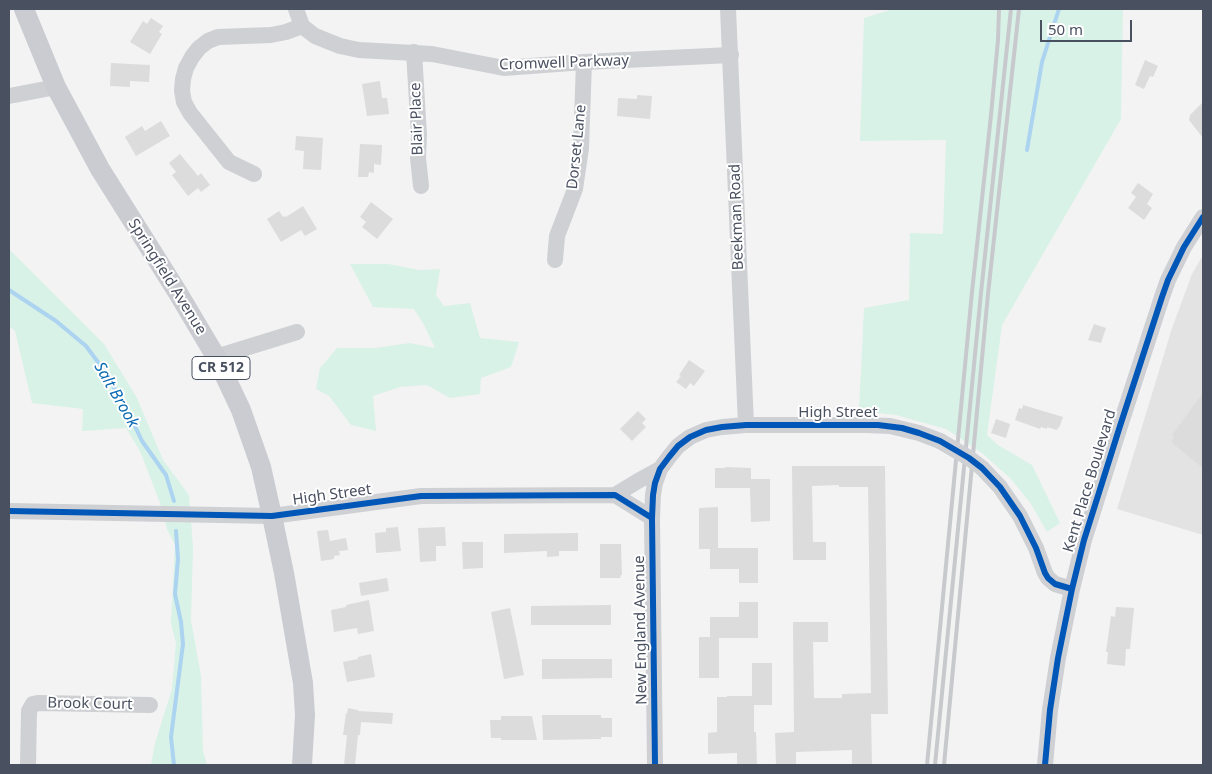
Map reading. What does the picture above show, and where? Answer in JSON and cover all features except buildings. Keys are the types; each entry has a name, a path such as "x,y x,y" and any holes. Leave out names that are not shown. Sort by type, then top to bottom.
{"main road":[{"name":"Springfield Avenue","path":"24,9 56,87 100,169 216,357 241,410 260,467 272,516 303,683 305,715 302,765"}],"street":[{"path":"254,174 229,162 190,113 184,102 182,91 183,79 186,68 195,53 208,41 218,38 271,35 286,32 302,26 296,9"},
{"name":"Beekman Road","path":"728,9 746,425"},
{"name":"Cromwell Parkway","path":"302,26 315,36 340,46 360,50 432,54 504,68 730,55"},
{"name":"Blair Place","path":"414,52 419,128 418,158 420,186"},
{"name":"Dorset Lane","path":"554,260 557,236 575,189 580,148 584,62"},
{"path":"9,96 56,87"},
{"name":"Kent Place Boulevard","path":"1045,765 1053,687 1076,568 1162,297 1184,247 1203,217"},
{"path":"216,357 297,332"},
{"name":"High Street","path":"653,495 660,469 669,457 678,446 690,437 706,430 746,425 878,425 902,428 940,441 982,468 1000,487 1020,516 1048,578 1055,584 1072,589"},
{"name":"High Street","path":"9,511 272,516 420,496 615,495 660,469"},
{"path":"615,495 652,518"},
{"name":"New England Avenue","path":"653,495 655,765"},
{"name":"Brook Court","path":"28,765 29,711 33,704 150,705"}],"shaded area":[{"path":"1203,255 1203,535 1117,509 1172,328 1192,274"}],"green space":[{"path":"893,9 1123,9 1121,119 1002,325 987,435 998,445 1032,465 1060,523 1047,532 1031,504 1011,479 982,453 946,429 896,415 859,411 864,308 909,300 910,233 943,234 946,140 860,141 864,18"},
{"path":"9,249 104,344 137,398 163,460 189,495 193,548 191,620 201,676 203,751 207,765 151,765 155,743 172,689 176,643 171,623 175,545 167,529 160,503 140,451 126,428 82,431 83,409 32,403 15,331 9,326"},
{"path":"350,264 388,264 419,270 440,269 436,295 444,306 470,303 480,338 519,342 511,367 481,378 480,394 450,398 427,385 400,387 373,396 376,431 351,425 329,396 316,389 320,368 337,348 375,348 410,343 435,348 414,309 373,307"}],"waterway":[{"path":"1027,150 1042,62 1059,9"},
{"name":"Salt Brook","path":"9,290 56,321 86,346 106,373 142,441 166,475 174,501"},
{"name":"Salt Brook","path":"174,765 171,737 183,644 181,622 175,594 178,559 176,531"}],"railway":[{"path":"927,765 972,292 991,115 999,9"},
{"path":"935,765 1011,9"},
{"path":"944,765 988,294 1019,9"}],"cycle path":[{"path":"1045,765 1050,710 1058,658 1084,540 1168,280 1184,247 1203,217"},
{"path":"655,765 653,495 660,469 669,457 678,446 690,437 706,430 746,425 878,425 902,428 940,441 969,458 982,468 1000,487 1020,516 1048,578 1055,584 1072,589"},
{"path":"9,511 272,516 421,496 615,495 652,518"}]}
